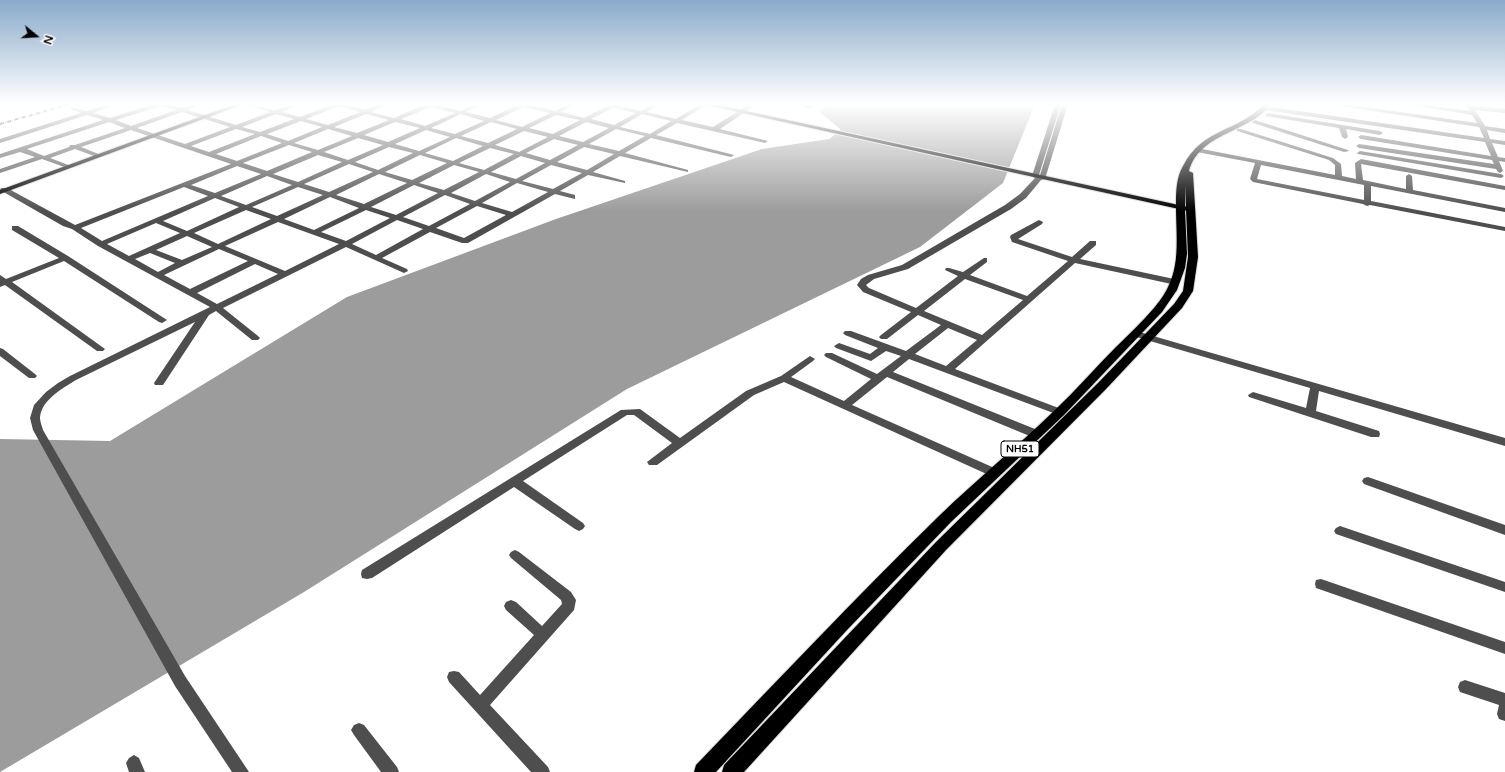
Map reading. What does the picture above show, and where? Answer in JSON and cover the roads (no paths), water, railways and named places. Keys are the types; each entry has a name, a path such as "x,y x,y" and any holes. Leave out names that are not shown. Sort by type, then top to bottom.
{"highway":[{"name":"NH51","path":"731,772 941,546 1149,338 1178,306 1188,291 1193,257 1186,208 1183,172 1209,140"},
{"name":"NH51","path":"1200,151 1220,140"},
{"name":"NH51","path":"704,772 841,625 946,518 1060,412 1162,305 1176,282 1181,267 1186,208"}],"main road":[{"path":"2,191 143,140"},
{"path":"870,140 1186,208"}],"street":[{"path":"0,156 50,140"},
{"path":"56,140 99,156"},
{"path":"0,171 96,140"},
{"path":"166,140 238,163 465,242 642,140"},
{"path":"185,146 201,140"},
{"path":"210,154 246,140"},
{"path":"280,140 513,215"},
{"path":"75,227 89,223 296,140"},
{"path":"101,244 348,140"},
{"path":"373,140 572,197"},
{"path":"129,259 397,140"},
{"path":"157,275 446,140"},
{"path":"470,140 623,182"},
{"path":"315,232 499,140"},
{"path":"241,772 180,681 38,430 35,418 38,408 58,388 73,378 346,244 548,140"},
{"path":"566,140 686,170"},
{"path":"376,258 594,140"},
{"path":"666,140 731,155"},
{"path":"761,140 765,141"},
{"path":"1040,177 1049,140"},
{"path":"983,339 866,290 862,285 864,281 871,277 905,267 1008,207 1023,196 1040,177 1053,140"},
{"path":"1271,140 1331,159 1338,164 1339,178"},
{"path":"1312,140 1348,151 1420,140"},
{"path":"1420,140 1426,164"},
{"path":"1420,140 1505,160"},
{"path":"1488,140 1505,143"},
{"path":"1488,140 1505,184"},
{"path":"0,142 70,167"},
{"path":"1360,148 1424,155 1501,172"},
{"path":"1360,148 1426,164 1501,172"},
{"path":"1200,151 1505,210"},
{"path":"1360,182 1358,163 1361,161 1505,188"},
{"path":"1259,162 1253,179 1255,181 1505,230"},
{"path":"1408,176 1410,192"},
{"path":"0,182 12,187"},
{"path":"1367,204 1368,184"},
{"path":"185,185 279,218 346,244 404,271"},
{"path":"2,191 66,224 75,227 101,244 216,307 255,338"},
{"path":"156,220 286,274"},
{"path":"1039,222 1014,237 1015,240 1073,260 1176,282"},
{"path":"15,228 162,320"},
{"path":"948,370 1093,243"},
{"path":"150,250 181,263"},
{"path":"2,281 65,258"},
{"path":"839,346 871,358 884,342 984,260"},
{"path":"190,292 255,261"},
{"path":"949,270 1028,300"},
{"path":"2,281 100,349"},
{"path":"159,383 206,312"},
{"path":"845,405 947,324"},
{"path":"848,333 884,342 908,356 1060,412"},
{"path":"1136,334 1505,442"},
{"path":"0,351 32,376"},
{"path":"829,355 1036,434"},
{"path":"654,462 750,393 784,378 810,359"},
{"path":"784,378 995,473"},
{"path":"1310,414 1315,387"},
{"path":"1253,395 1375,434"},
{"path":"367,574 619,415 636,411 680,443"},
{"path":"514,481 579,526"},
{"path":"1368,481 1505,530"},
{"path":"1340,531 1505,587"},
{"path":"480,705 569,606 569,600 515,555"},
{"path":"1321,584 1505,648"},
{"path":"512,606 543,635"},
{"path":"454,677 542,772"},
{"path":"1465,687 1505,707"},
{"path":"359,730 391,772"}]}
